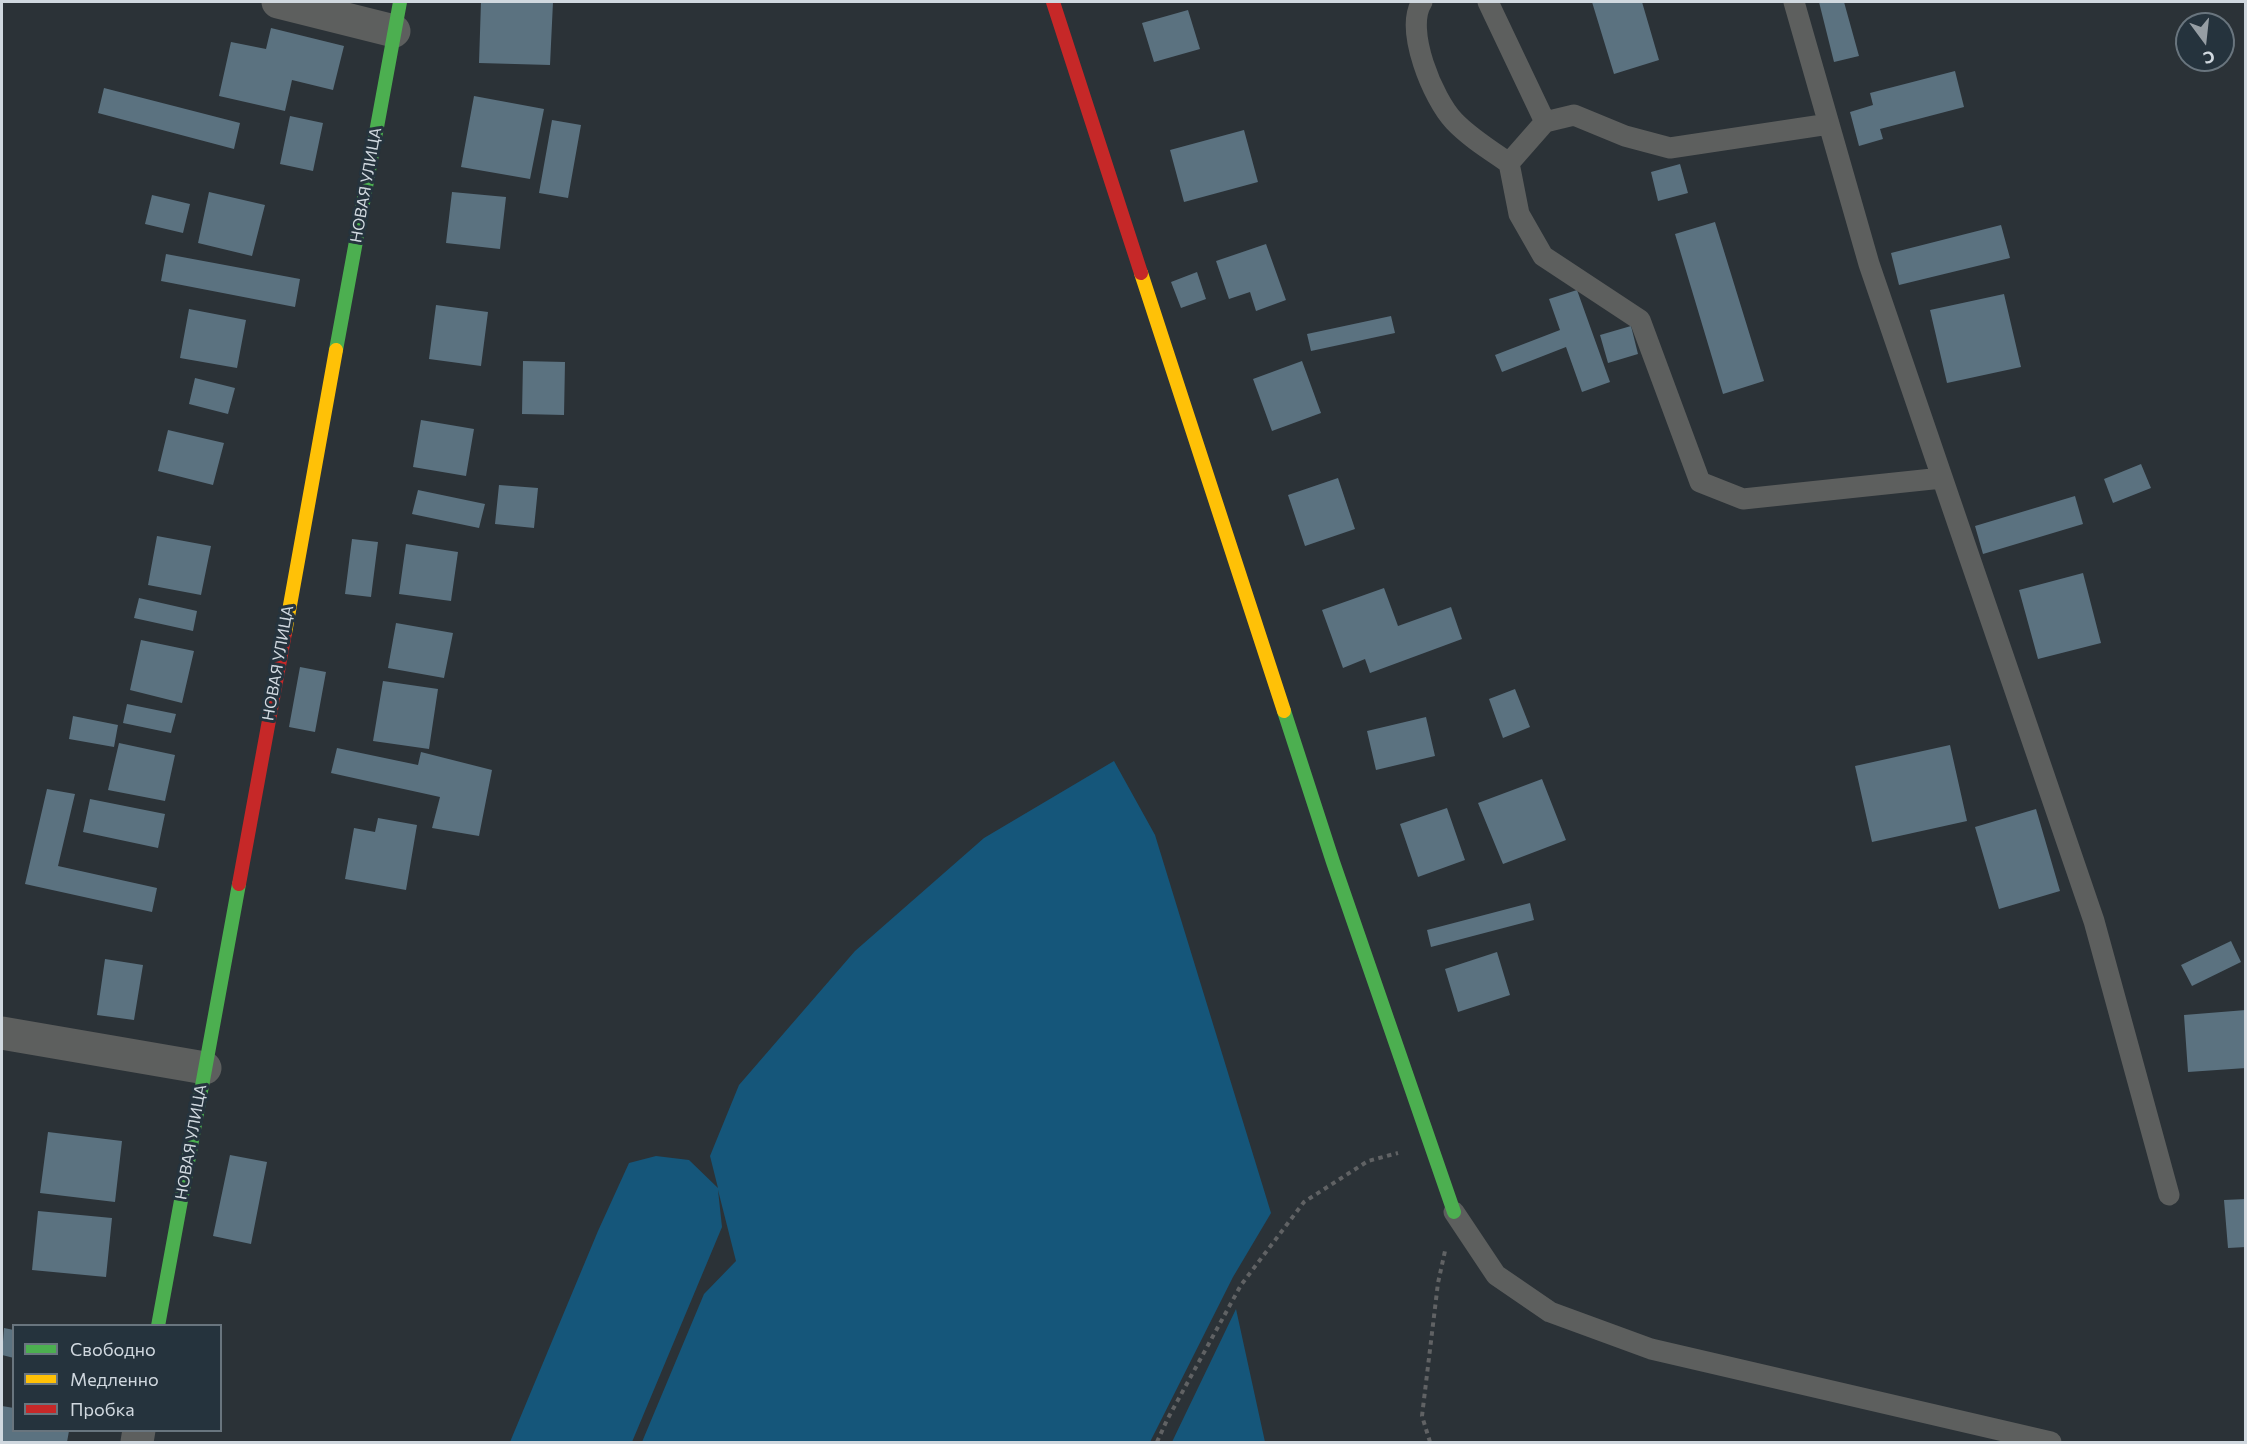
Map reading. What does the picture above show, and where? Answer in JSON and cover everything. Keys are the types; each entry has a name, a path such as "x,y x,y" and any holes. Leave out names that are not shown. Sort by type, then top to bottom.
{"street":[{"path":"278,2 397,16"},
{"path":"1053,2 1333,862 1454,1212"},
{"name":"НОВАЯ УЛИЦА","path":"158,1324 397,16"},
{"path":"2,1033 205,1068"}],"lane":[{"path":"1422,2 1417,21 1418,37 1430,84 1453,120 1509,163 1519,214 1544,256 1640,320 1700,482 1743,499 1942,478"},
{"path":"1488,2 1545,122"},
{"path":"1794,2 1869,264 2094,921 2169,1195"},
{"path":"1509,163 1545,122 1574,115 1625,136 1670,148 1829,124"},
{"path":"1454,1212 1496,1275 1550,1312 1651,1349 2051,1443"}],"path":[{"path":"1158,1443 1167,1420 1241,1285 1304,1202 1368,1161 1430,1143"},
{"path":"1430,1443 1422,1416 1438,1283 1454,1212"}],"shaded area":[{"path":"1114,761 1155,835 1271,1213 1233,1277 1150,1442 642,1442 704,1294 736,1261 718,1190 722,1227 632,1442 510,1442 598,1231 629,1163 656,1156 689,1160 718,1188 710,1156 739,1085 855,951 984,838"},
{"path":"1236,1309 1265,1442 1172,1442"}],"building":[{"path":"481,2 553,2 550,65 479,63"},
{"path":"1592,2 1642,2 1659,60 1614,74"},
{"path":"1819,2 1844,2 1859,56 1834,62"},
{"path":"1188,10 1200,49 1154,62 1142,23"},
{"path":"271,28 344,46 333,90 292,80 285,111 219,96 231,42 266,49"},
{"path":"1955,71 1964,107 1880,129 1883,139 1859,146 1850,112 1873,105 1870,93"},
{"path":"104,88 240,123 234,149 98,113"},
{"path":"474,96 544,109 530,179 461,167"},
{"path":"290,116 323,123 313,171 280,164"},
{"path":"552,120 581,125 568,198 539,193"},
{"path":"1244,130 1258,182 1184,202 1170,150"},
{"path":"1680,164 1688,193 1658,201 1651,172"},
{"path":"209,192 265,205 252,256 198,243"},
{"path":"452,192 506,197 500,249 446,243"},
{"path":"152,195 190,204 183,233 145,224"},
{"path":"1715,222 1764,381 1723,394 1675,234"},
{"path":"2001,225 2010,258 1899,285 1891,253"},
{"path":"1266,244 1286,300 1256,311 1250,292 1229,299 1216,261"},
{"path":"166,254 300,279 295,307 161,281"},
{"path":"1197,272 1206,299 1181,308 1171,282"},
{"path":"1577,290 1610,382 1582,392 1566,347 1502,372 1495,355 1560,330 1549,299"},
{"path":"2004,294 2021,367 1947,383 1930,310"},
{"path":"436,305 488,312 481,366 429,359"},
{"path":"189,309 246,320 237,368 180,358"},
{"path":"1391,316 1395,333 1311,351 1307,334"},
{"path":"1631,326 1638,354 1608,363 1600,335"},
{"path":"523,361 565,362 564,415 522,414"},
{"path":"1302,361 1321,413 1272,431 1253,379"},
{"path":"195,378 235,388 228,414 189,404"},
{"path":"421,420 474,429 466,476 413,467"},
{"path":"168,430 224,443 213,485 158,471"},
{"path":"2141,464 2151,488 2113,503 2104,479"},
{"path":"1338,478 1355,529 1305,546 1288,495"},
{"path":"499,485 538,488 534,528 495,524"},
{"path":"418,490 485,504 479,528 412,514"},
{"path":"2075,496 2083,524 1983,554 1975,526"},
{"path":"157,536 211,546 201,595 148,585"},
{"path":"352,539 378,542 371,597 345,594"},
{"path":"406,544 458,552 451,601 399,594"},
{"path":"2083,573 2101,643 2038,659 2019,590"},
{"path":"1384,588 1398,626 1451,607 1462,639 1370,673 1365,659 1343,668 1322,610"},
{"path":"139,598 197,611 193,631 134,618"},
{"path":"396,623 453,633 444,678 388,668"},
{"path":"141,640 194,651 182,703 130,690"},
{"path":"300,667 326,672 315,732 289,727"},
{"path":"383,681 438,689 429,749 373,741"},
{"path":"1515,689 1530,727 1503,738 1489,699"},
{"path":"127,704 176,714 171,733 123,723"},
{"path":"73,716 118,725 114,747 69,739"},
{"path":"1426,717 1435,756 1376,770 1367,731"},
{"path":"119,743 175,755 165,801 108,790"},
{"path":"1950,745 1967,821 1872,842 1855,766"},
{"path":"337,748 418,765 421,752 492,770 479,836 432,828 440,797 331,773"},
{"path":"1542,779 1566,840 1503,864 1478,803"},
{"path":"47,789 75,794 58,866 157,888 152,912 25,884"},
{"path":"90,799 165,814 158,848 83,832"},
{"path":"1447,808 1465,860 1418,877 1400,824"},
{"path":"2036,809 2060,891 1999,909 1975,827"},
{"path":"378,818 417,825 406,890 345,879 354,828 375,832"},
{"path":"1530,903 1534,920 1431,947 1427,930"},
{"path":"2231,941 2241,962 2192,986 2181,965"},
{"path":"1497,952 1510,995 1458,1012 1445,969"},
{"path":"105,959 143,965 134,1020 97,1015"},
{"path":"2246,1010 2246,1068 2188,1072 2184,1015"},
{"path":"48,1132 122,1141 115,1202 40,1193"},
{"path":"230,1155 267,1162 251,1244 213,1236"},
{"path":"2246,1199 2246,1247 2228,1248 2224,1200"},
{"path":"38,1211 112,1218 106,1277 32,1270"},
{"path":"4,1328 12,1330 12,1358 2,1355"},
{"path":"2,1406 12,1408 12,1432 69,1432 67,1442 2,1442"}],"traffic: fast":[{"path":"336,350 400,2"},
{"path":"1284,711 1333,862 1454,1212"},
{"path":"158,1324 239,884"}],"traffic: slow":[{"path":"1141,273 1284,711"},
{"path":"285,633 336,350"}],"traffic: jam":[{"path":"1053,2 1141,273"},
{"path":"239,884 285,633"}]}
